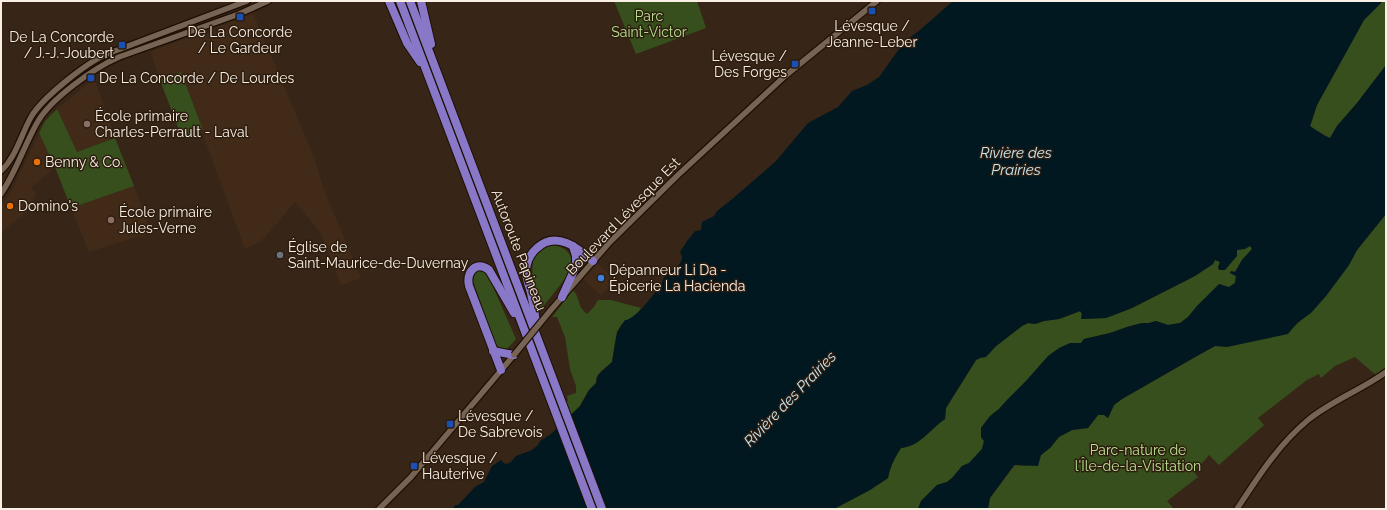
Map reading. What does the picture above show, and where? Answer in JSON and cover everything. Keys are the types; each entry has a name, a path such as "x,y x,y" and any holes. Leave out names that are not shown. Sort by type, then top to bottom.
{"highway":[{"path":"389,1 407,43 428,74"},
{"name":"Autoroute Papineau","path":"400,1 592,509"},
{"name":"Autoroute Papineau","path":"410,1 602,509"},
{"path":"421,1 436,70"},
{"path":"541,345 526,277 528,261 536,248 546,242 560,240 577,248 593,261"},
{"path":"562,297 576,266 576,256 573,246"},
{"path":"501,370 468,282 469,274 475,268 482,266 489,270 524,329"},
{"path":"493,351 514,356"}],"street":[{"path":"1,171 10,160 38,107 91,62 107,54 247,1"},
{"path":"1,194 42,115 56,100 91,72 119,57 232,17 268,1"},
{"name":"Boulevard Lévesque Est","path":"379,509 411,477 610,242 736,120 785,76 877,1"},
{"path":"1237,509 1277,451 1308,420 1386,372"}],"shaded area":[{"path":"253,13 315,160 325,193 361,278 341,285 320,232 295,202 266,236 258,243 245,249 181,72 160,80 151,52 204,31 207,34 217,32 217,27"},
{"name":"École primaire Charles-Perrault - Laval","path":"91,81 95,81 115,138 77,152 57,109"},
{"path":"39,133 55,167 31,188 36,194 25,213 1,232 1,205 4,203 12,190"},
{"name":"École primaire Jules-Verne","path":"134,186 151,232 89,252 71,208"},
{"path":"597,263 615,280 601,295 583,279"}],"green space":[{"name":"Parc Saint-Victor","path":"614,1 697,1 706,28 636,54"},
{"path":"1383,1 1386,1 1386,65 1337,126 1330,138 1310,127 1317,105 1364,20"},
{"path":"181,72 203,130 182,138 160,80"},
{"path":"57,109 77,152 115,138 134,186 71,208 55,167 39,133 45,121"},
{"name":"Parc-nature de l'Île-de-la-Visitation","path":"1386,214 1386,370 1376,375 1355,357 1335,366 1321,378 1319,374 1307,380 1258,418 1264,425 1219,465 1209,455 1196,470 1195,474 1198,477 1167,501 1174,509 988,509 990,498 1015,465 1027,466 1050,448 1059,437 1072,430 1088,428 1098,415 1104,415 1108,418 1114,405 1122,399 1215,346 1294,327 1326,296 1349,265 1357,250"},
{"path":"551,245 561,247 568,253 571,257 572,266 570,272 540,309 534,286 532,268 537,253 545,246"},
{"path":"1250,246 1252,249 1242,260 1235,272 1231,271 1230,273 1236,276 1235,283 1229,287 1224,287 1221,284 1180,323 1168,325 1156,321 1142,323 1084,339 1081,343 1074,344 1025,382 999,409 990,416 981,428 981,437 984,441 982,449 969,463 962,466 947,482 937,485 921,501 918,509 834,509 870,490 888,478 893,462 901,448 907,447 919,441 945,419 946,408 976,360 989,354 995,347 1022,326 1028,323 1035,324 1059,319 1081,311 1082,319 1106,318 1132,308 1195,276 1213,264 1215,260 1220,262 1218,267 1237,250"},
{"path":"482,270 488,275 516,339 508,348 505,349 499,349 496,347 473,281 475,272"},
{"path":"573,290 577,296 581,308 587,314 598,300 611,300 641,308 635,316 620,326 612,362 601,371 596,378 596,383 589,390 580,406 571,415 566,403 568,400 567,396 576,393 576,386 570,369 565,337 557,317 552,317"}],"water":[{"name":"Rivière des Prairies","path":"953,1 1383,1 1364,20 1317,105 1310,126 1330,138 1337,126 1386,65 1386,214 1357,250 1349,265 1326,296 1311,313 1297,323 1288,334 1227,347 1215,346 1122,399 1114,405 1108,418 1104,415 1098,415 1088,428 1072,430 1059,437 1050,448 1041,455 1038,466 1014,465 990,498 988,509 918,509 921,501 937,485 947,482 952,478 962,466 969,463 982,449 984,441 981,437 981,428 990,416 999,409 1048,356 1059,348 1070,343 1081,343 1084,339 1142,323 1156,321 1168,325 1180,323 1188,317 1219,284 1229,287 1235,283 1236,276 1230,273 1231,271 1235,272 1242,260 1252,249 1250,246 1245,249 1237,250 1237,256 1225,270 1219,270 1218,267 1220,262 1215,260 1213,264 1195,276 1132,308 1106,318 1081,319 1082,314 1080,311 1059,319 1035,324 1028,323 1022,326 995,347 986,357 976,360 946,408 945,419 920,441 908,447 901,448 893,462 888,478 870,490 834,509 453,509 455,505 458,505 475,487 484,482 492,466 501,460 505,464 510,463 516,456 532,450 540,441 551,434 580,406 589,390 596,383 598,375 612,362 617,332 625,320 634,316 639,311 662,283 665,276 680,263 682,256 680,252 695,231 701,230 702,222 714,216 717,211 776,161 808,123 838,107 852,91 867,85 879,77 904,42"}],"place":[{"name":"Lévesque / Jeanne-Leber","path":"872,11"},
{"name":"De La Concorde / Le Gardeur","path":"240,17"},
{"name":"De La Concorde / J.-J.-Joubert","path":"122,45"},
{"name":"Lévesque / Des Forges","path":"795,64"},
{"name":"De La Concorde / De Lourdes","path":"91,78"},
{"name":"École primaire Charles-Perrault - Laval","path":"87,124"},
{"name":"Benny & Co.","path":"37,162"},
{"name":"Domino's","path":"10,206"},
{"name":"École primaire Jules-Verne","path":"111,220"},
{"name":"Église de Saint-Maurice-de-Duvernay","path":"280,255"},
{"name":"Dépanneur Li Da - Épicerie La Hacienda","path":"601,278"},
{"name":"Lévesque / De Sabrevois","path":"450,424"},
{"name":"Lévesque / Hauterive","path":"414,466"}]}
